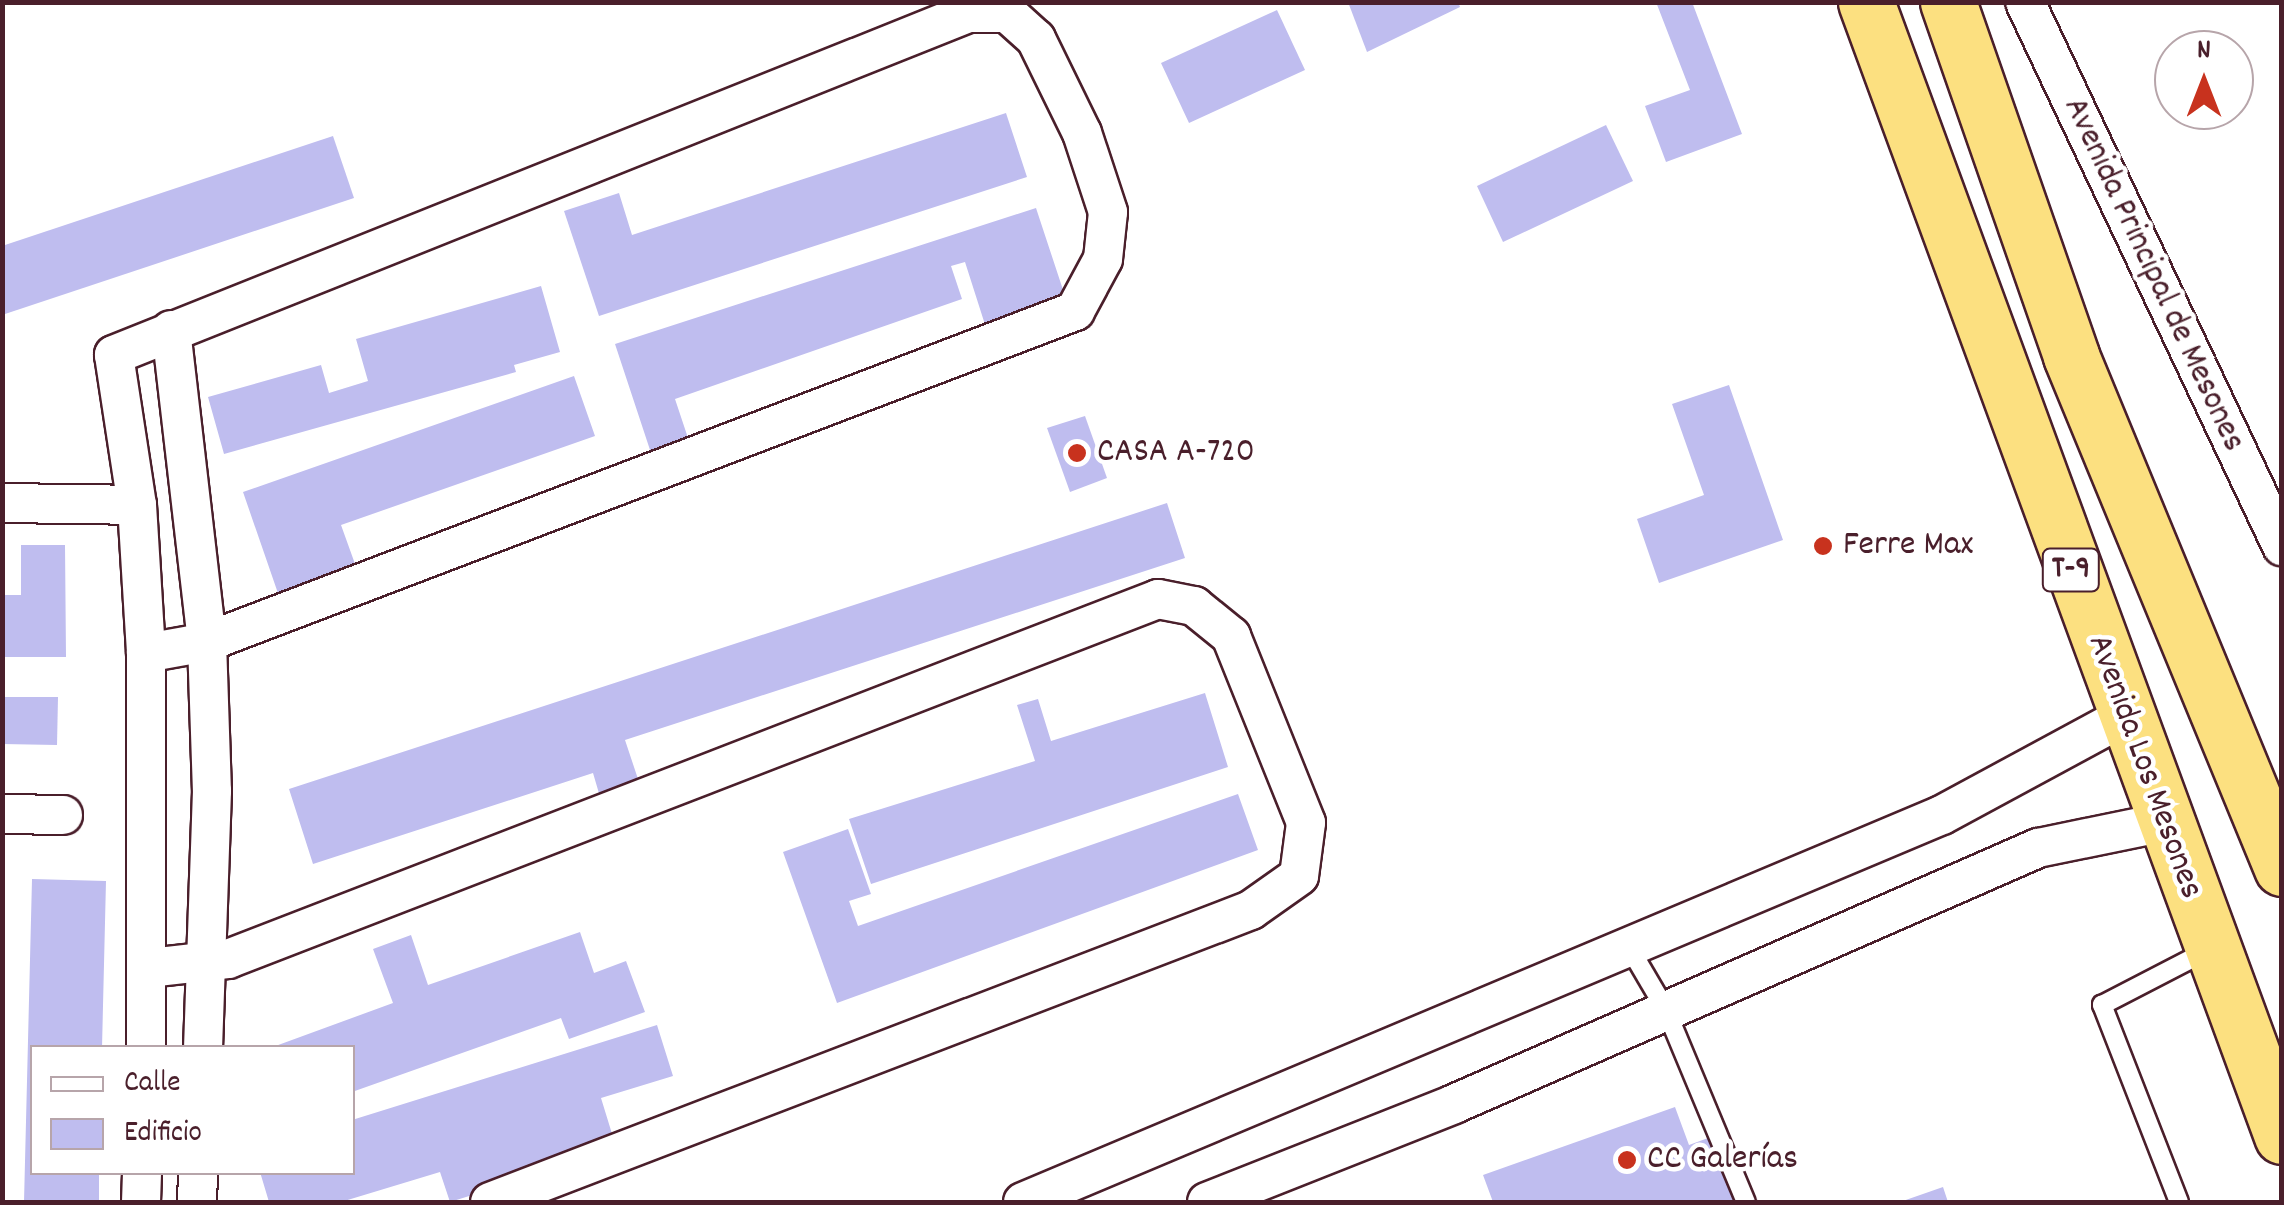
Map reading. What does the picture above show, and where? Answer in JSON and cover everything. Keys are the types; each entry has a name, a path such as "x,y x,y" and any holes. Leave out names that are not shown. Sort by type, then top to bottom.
{"highway":[{"name":"Avenida Los Mesones","path":"1866,2 2282,1136"},
{"name":"T-9","path":"1948,2 2071,356 2282,868"}],"street":[{"name":"Avenida Principal de Mesones","path":"2025,2 2272,509 2282,546"},
{"path":"146,653 207,642 1074,311 1103,259 1108,212 1082,133 1036,39 1007,13 968,13 114,355 137,505 146,653 150,793 146,1045"},
{"path":"171,330 207,642 212,792 203,1045"},
{"path":"2,503 137,505"},
{"path":"149,968 206,964 1158,600 1194,606 1231,636 1306,824 1298,876 1251,910 490,1202"},
{"path":"1022,1202 1942,815 2125,716"},
{"path":"150,793 212,792"},
{"path":"2,814 63,815"},
{"path":"1207,1202 1454,1104 2038,848 2165,822"},
{"path":"141,1202 142,1175"},
{"path":"197,1202 198,1175"}],"lane":[{"path":"1629,946 1666,1010 1746,1202"},
{"path":"2180,1202 2102,1005 2211,948"}],"building":[{"path":"1348,2 1458,2 1460,7 1367,52"},
{"path":"1656,2 1692,2 1742,134 1666,162 1645,106 1690,90"},
{"path":"1277,10 1305,70 1189,123 1161,63"},
{"path":"1006,113 1027,177 599,316 564,211 619,193 632,235"},
{"path":"1606,125 1633,181 1503,242 1477,186"},
{"path":"333,136 354,198 2,315 2,246"},
{"path":"1036,208 1069,308 988,334 965,262 951,266 962,299 675,399 690,444 652,456 615,344"},
{"path":"541,286 560,352 514,365 516,372 224,454 208,397 321,365 329,393 368,381 356,339"},
{"path":"574,376 595,436 341,525 359,575 281,602 243,492"},
{"path":"1729,385 1783,540 1659,583 1637,519 1704,495 1672,404"},
{"name":"CASA A-720","path":"1085,416 1107,478 1070,492 1047,428"},
{"path":"1167,503 1185,558 625,740 643,794 603,807 593,773 313,864 289,789"},
{"path":"21,545 65,545 66,657 2,657 2,595 21,595"},
{"path":"1205,693 1228,767 871,884 849,819 1035,761 1017,705 1038,699 1051,741"},
{"path":"2,697 58,697 57,745 2,744"},
{"path":"1238,794 1258,850 837,1003 783,852 848,829 871,894 849,901 858,926"},
{"path":"32,879 106,881 102,1045 30,1045 30,1175 99,1175 99,1202 24,1202"},
{"path":"580,932 594,973 626,961 645,1012 569,1039 561,1018 355,1091 355,1045 278,1045 393,1003 373,949 411,935 428,985"},
{"path":"657,1025 673,1076 601,1098 617,1150 450,1202 440,1172 341,1202 269,1202 261,1175 355,1175 355,1119"},
{"name":"CC Galerías","path":"1675,1107 1689,1145 1719,1134 1744,1202 1493,1202 1483,1175"},
{"path":"1943,1187 1948,1202 1900,1202"}],"place":[{"name":"CASA A-720","path":"1077,453"},
{"name":"Ferre Max","path":"1823,546"},
{"name":"CC Galerías","path":"1627,1160"}]}
